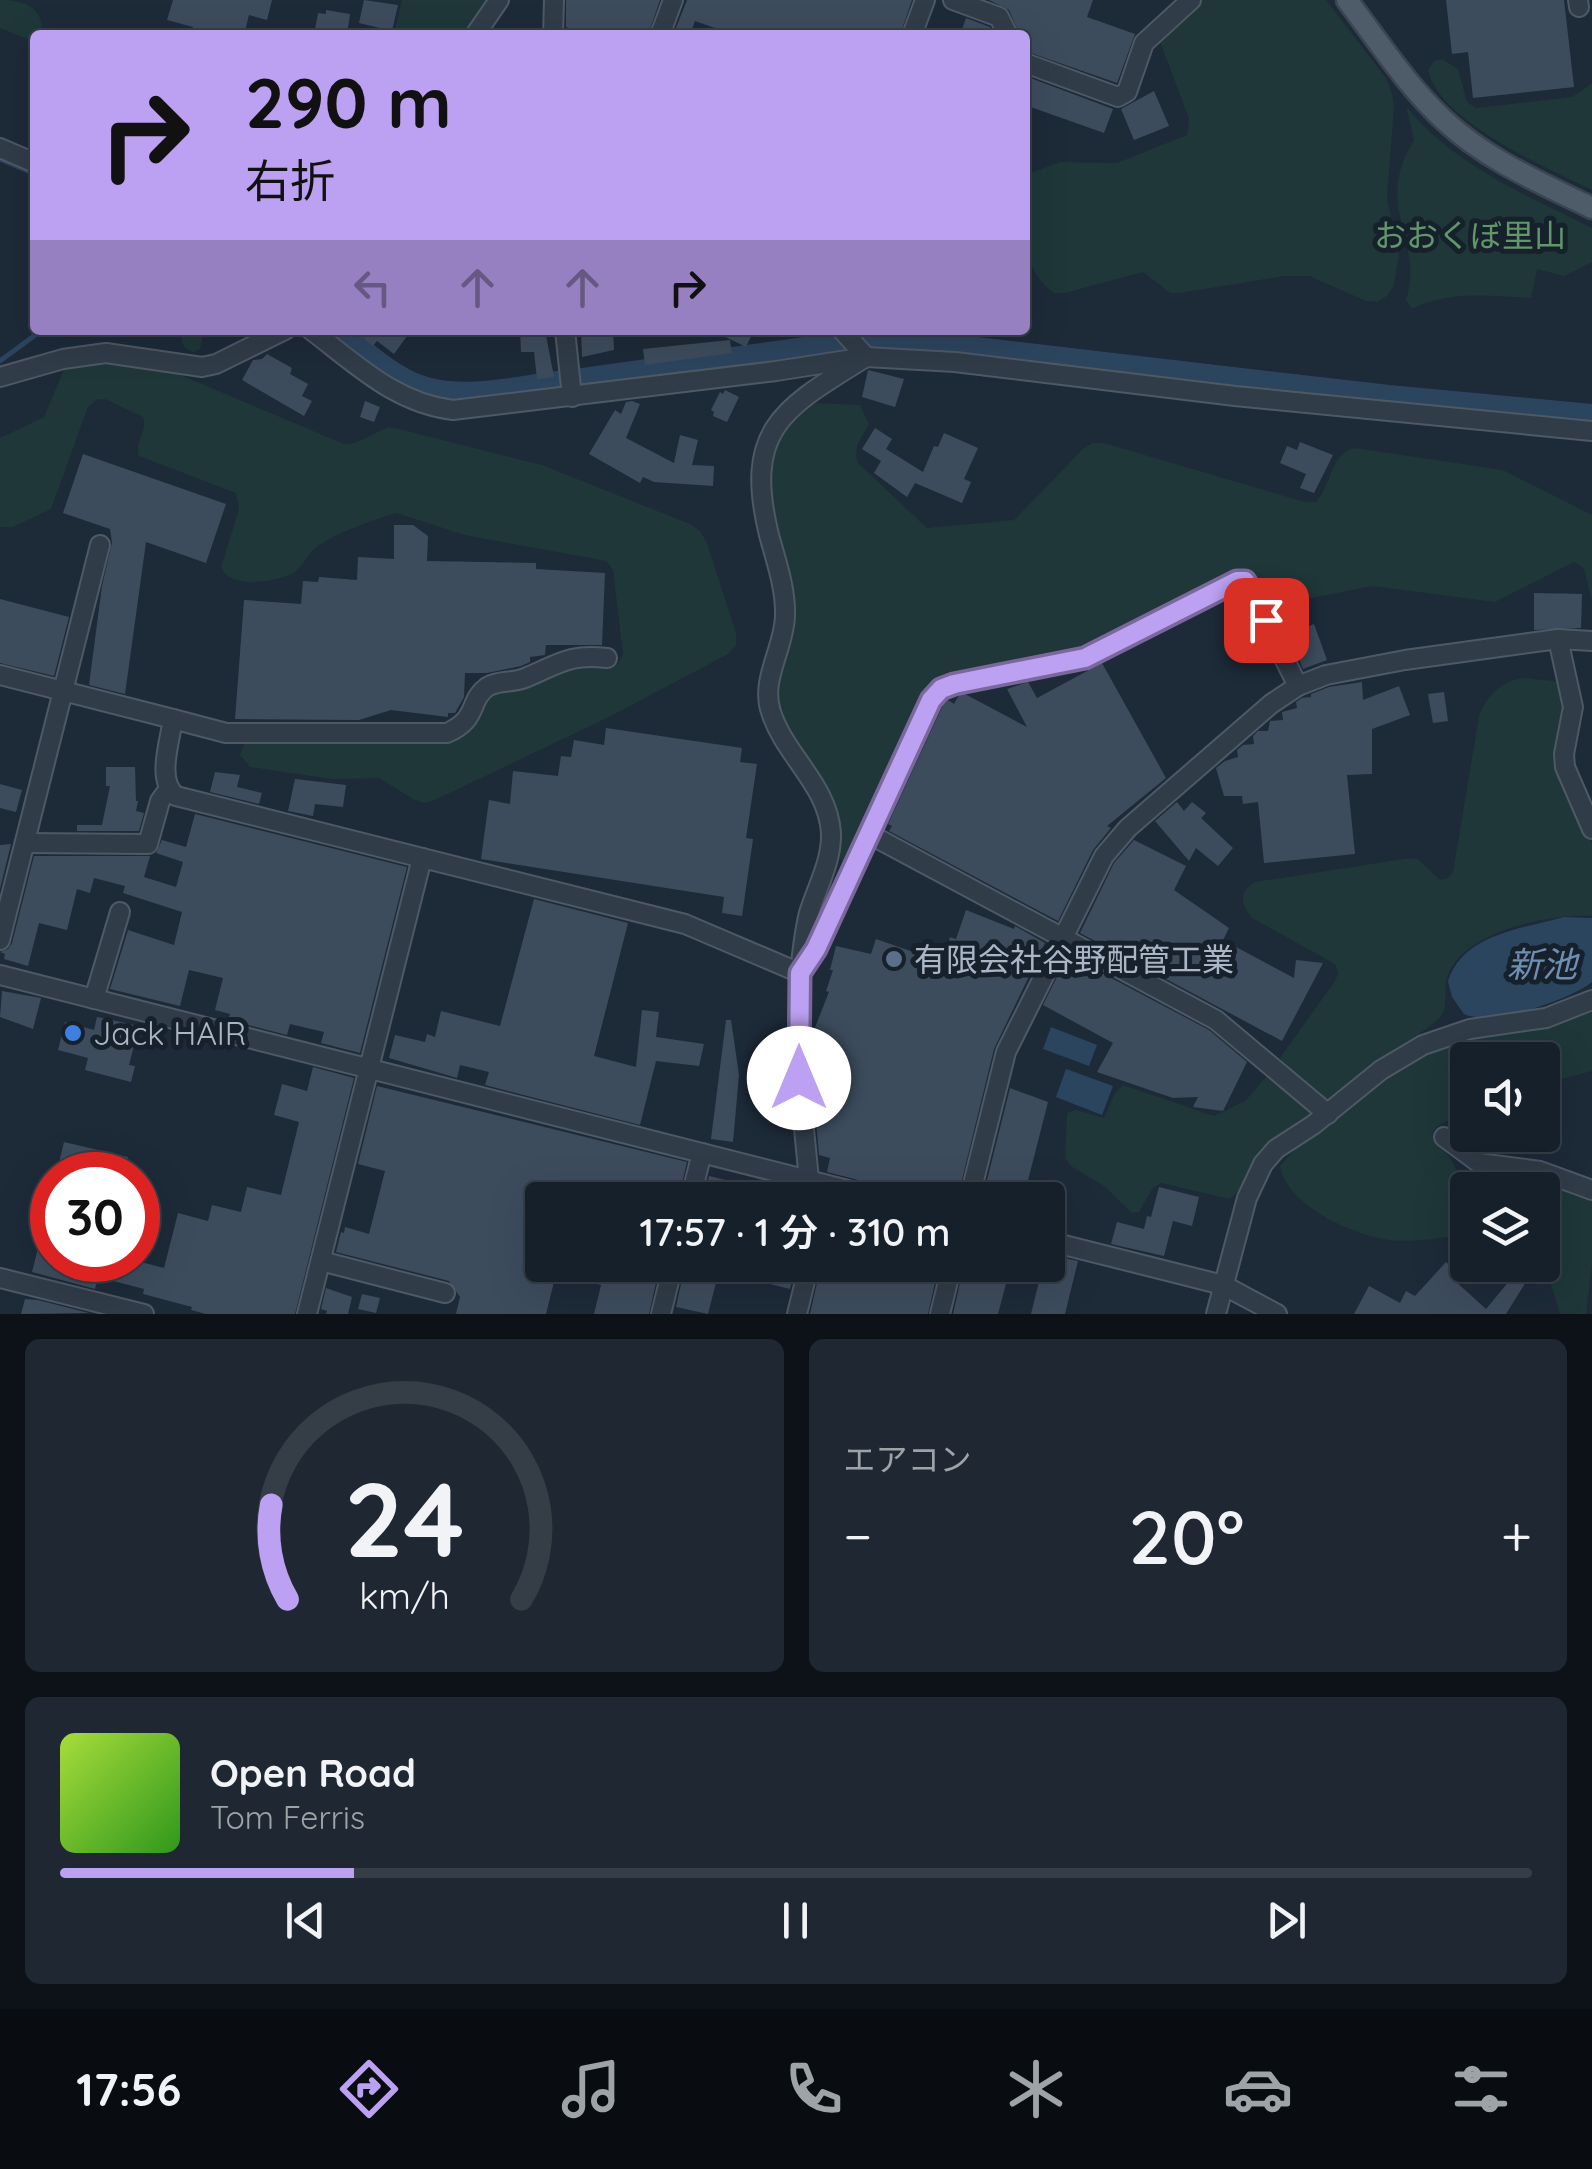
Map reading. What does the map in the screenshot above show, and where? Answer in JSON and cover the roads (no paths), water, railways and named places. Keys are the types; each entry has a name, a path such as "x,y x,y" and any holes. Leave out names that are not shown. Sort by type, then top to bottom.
{"main road":[{"path":"1347,0 1409,82 1445,122 1488,154 1592,208"}],"street":[{"path":"479,30 500,0"},
{"path":"554,0 554,30"},
{"path":"662,30 673,0"},
{"path":"914,30 924,0"},
{"path":"953,0 999,16 1006,30"},
{"path":"1030,65 1118,96 1127,92 1144,43 1191,0"},
{"path":"0,148 30,162"},
{"path":"0,377 52,361 106,353 202,367 275,335"},
{"path":"318,335 391,391 420,404 453,410 572,398 856,344 955,362 1234,396 1592,432"},
{"path":"566,335 572,398"},
{"path":"810,1182 799,1078 800,973 803,940 830,854 830,834 820,794 770,710 770,676 784,637 786,613 763,510 760,474 768,440 785,412 856,344"},
{"path":"0,940 100,544"},
{"path":"800,973 816,949 931,700 941,689 1085,658 1237,581 1245,581 1250,587 1298,686"},
{"path":"1558,639 1574,707 1564,754 1565,768 1592,828"},
{"path":"974,1182 1006,1052 1104,856 1119,837 1271,704 1298,686 1326,675 1558,639 1592,641"},
{"path":"0,675 226,733 447,732 468,720 478,698 492,684 525,678 569,658 607,658"},
{"path":"174,719 165,780 168,790 176,796 685,924 800,973"},
{"path":"24,843 148,844 160,801 168,790"},
{"path":"869,834 1233,1031 1328,1114"},
{"path":"308,1314 422,858"},
{"path":"94,999 120,912"},
{"path":"0,975 702,1153 787,1182"},
{"path":"1216,1314 1247,1198 1276,1149 1422,1044 1470,1029 1546,1018 1592,1000"},
{"path":"1444,1137 1479,1164 1540,1171 1592,1190"},
{"path":"695,1182 702,1153"},
{"path":"1065,1245 1224,1285 1276,1314"},
{"path":"321,1261 445,1293"},
{"path":"0,1278 144,1314"},
{"path":"661,1314 669,1282"},
{"path":"797,1314 805,1282"},
{"path":"940,1314 948,1282"}],"water":[{"name":"新池","path":"1564,917 1592,918 1592,982 1530,1010 1492,1017 1464,1014 1452,997 1448,981 1467,952 1513,930"},
{"path":"1051,1027 1097,1045 1089,1066 1043,1049"},
{"path":"1066,1069 1113,1086 1102,1115 1056,1097"}],"waterway":[{"path":"0,159 30,172"},
{"path":"0,361 35,335"},
{"path":"338,335 389,374 427,392 464,397 558,386"},
{"path":"582,383 870,343 1592,419"}],"place":[{"name":"有限会社谷野配管工業","path":"894,959"},
{"name":"Jack HAIR","path":"73,1033"}],"park label":[{"name":"おおくぼ里山","path":"1470,235"}]}
